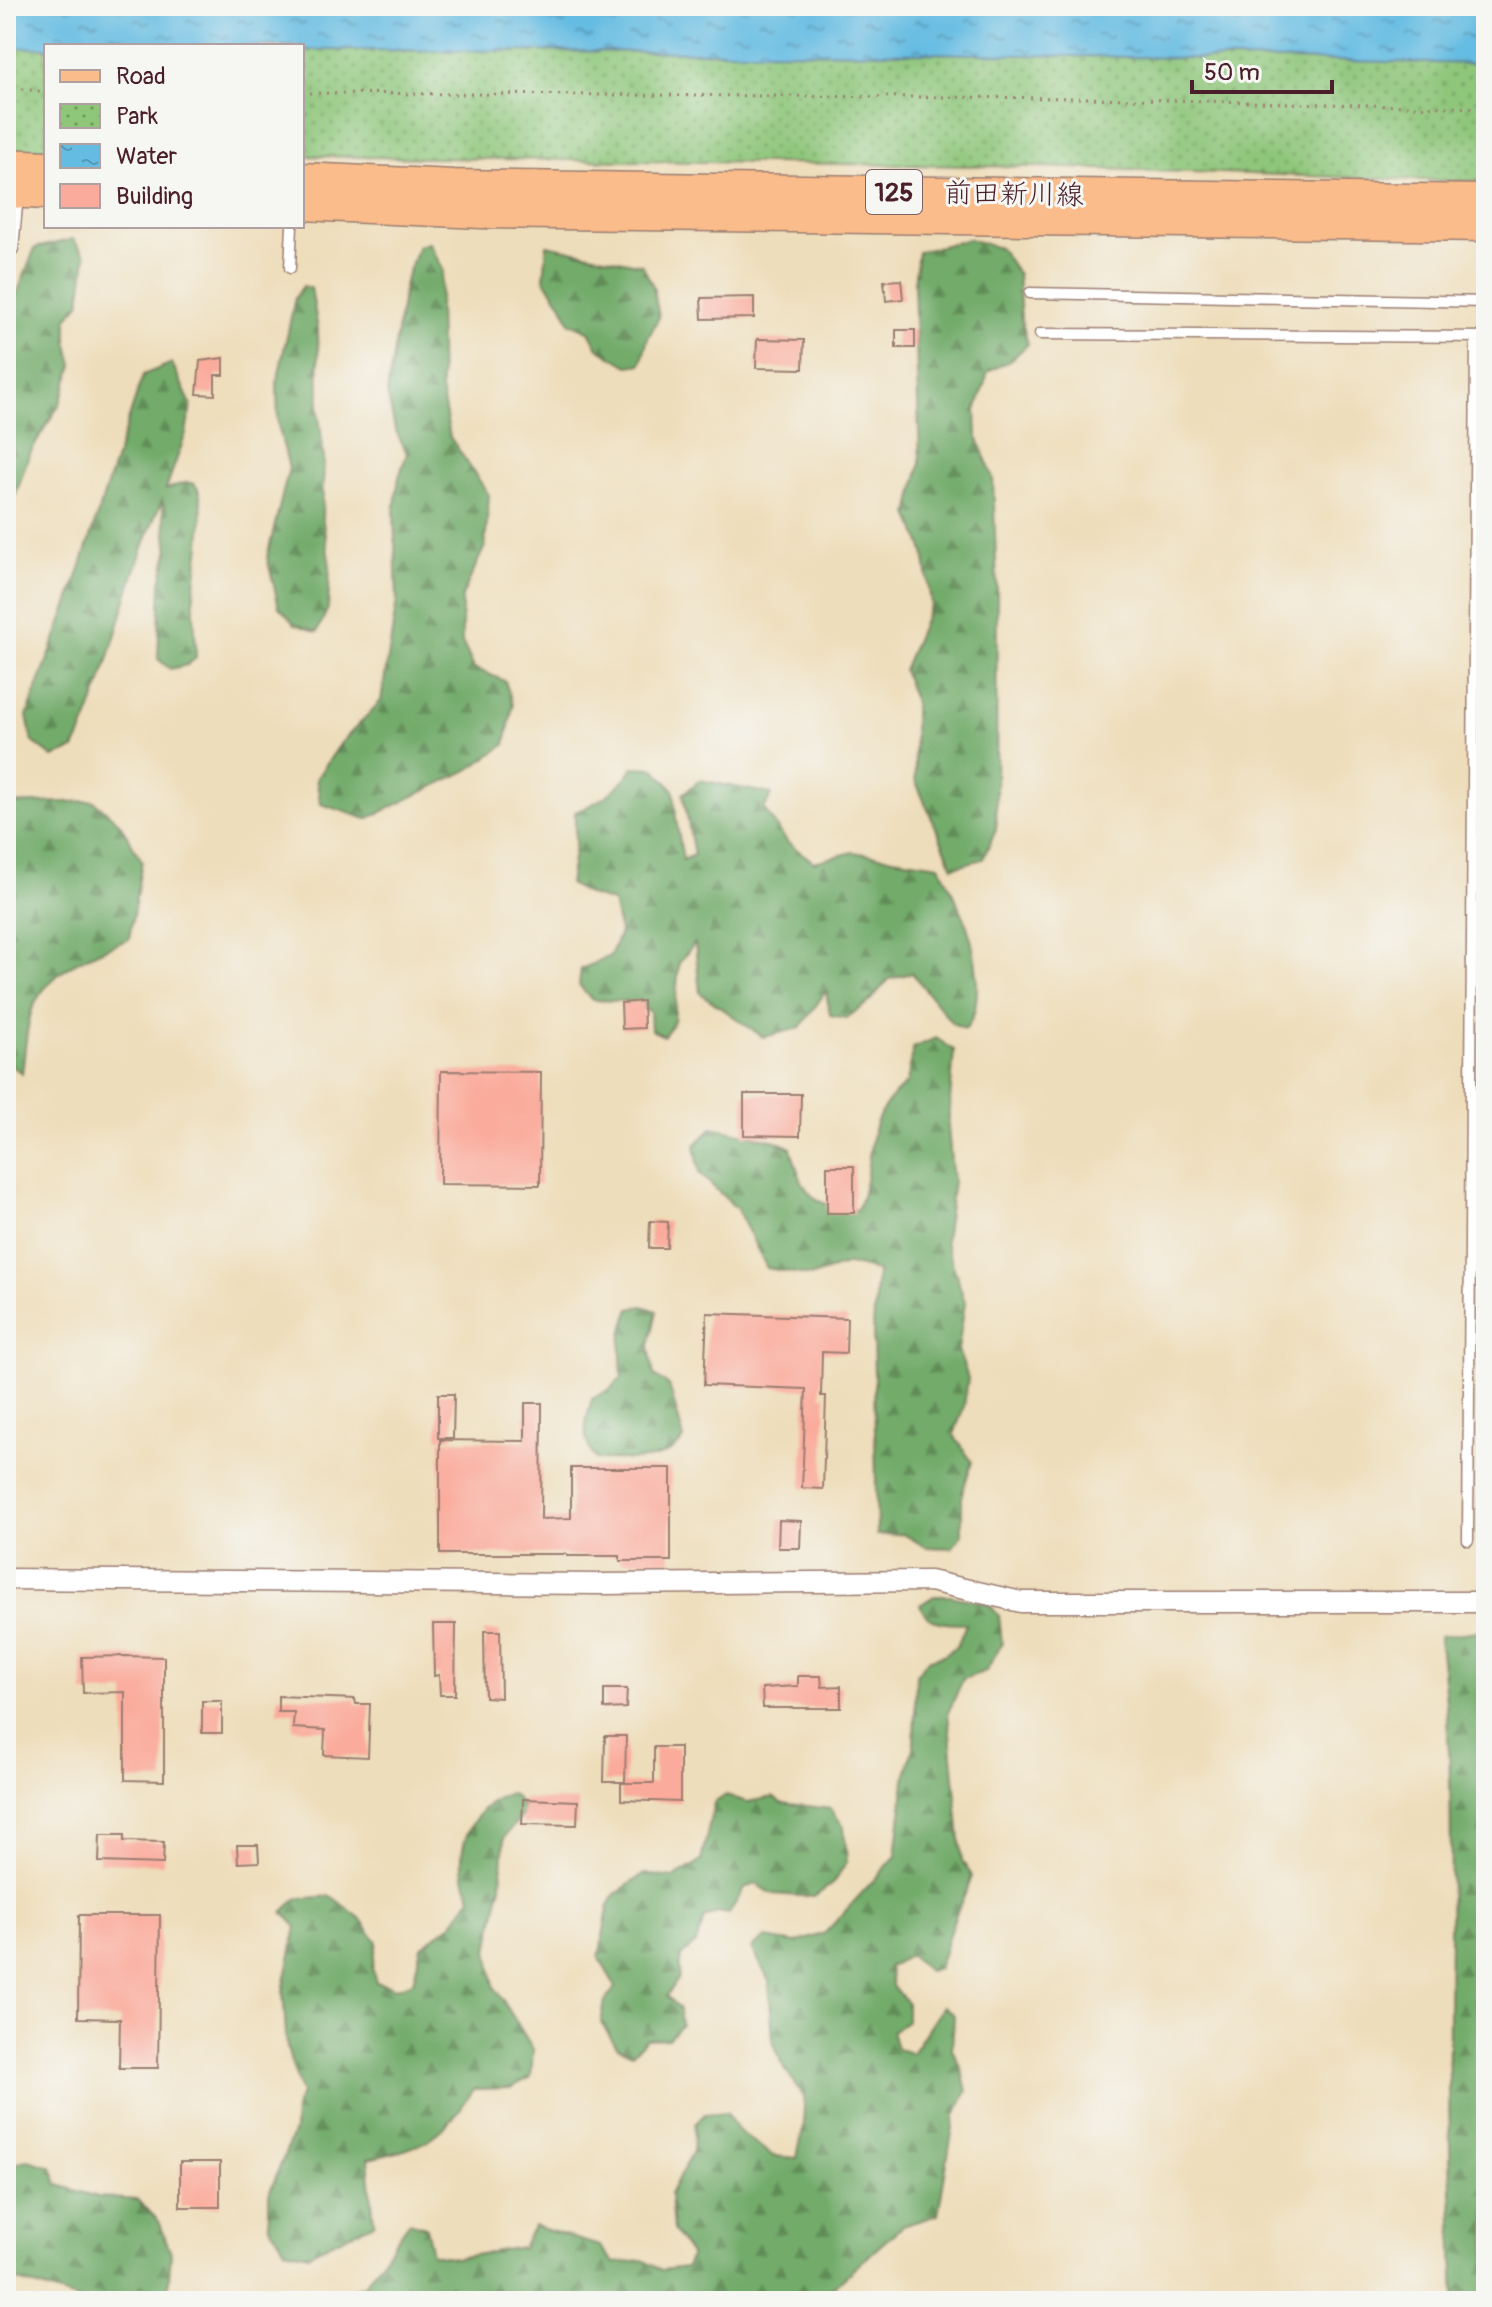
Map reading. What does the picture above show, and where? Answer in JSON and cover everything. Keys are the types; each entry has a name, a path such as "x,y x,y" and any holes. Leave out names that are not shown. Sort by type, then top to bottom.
{"main road":[{"path":"6,164 44,166"},
{"name":"前田新川線","path":"304,178 454,185 1486,200"},
{"name":"前田新川線","path":"304,205 482,213 1486,226"}],"street":[{"path":"6,1579 586,1584 930,1581 1021,1602 1486,1602"}],"lane":[{"path":"6,257 13,249 23,193"},
{"path":"290,268 292,228"},
{"path":"1030,293 1486,302"},
{"path":"1040,334 1481,337 1468,1540"}],"path":[{"path":"6,87 44,92"},
{"path":"304,93 1058,97 1486,108"}],"green space":[{"path":"6,6 1486,6 1486,182 1040,167 304,156 304,44 44,44 44,152 6,151"},
{"path":"73,239 86,256 80,304 67,318 67,340 73,365 60,403 29,455 6,523 6,322 35,248"},
{"path":"968,239 1000,248 1018,274 1021,319 1028,344 1011,360 988,372 976,411 977,436 993,478 997,588 996,829 983,859 953,867 915,780 914,700 903,670 931,604 924,551 909,514 920,464 914,283 918,252"},
{"path":"429,243 443,270 439,305 441,390 450,437 489,495 485,546 462,596 462,642 474,668 505,681 513,705 505,745 470,769 367,819 321,804 316,779 341,743 381,701 397,601 394,511 399,477 407,453 395,429 387,393 405,282 418,246"},
{"path":"547,245 642,265 653,286 659,317 648,338 641,364 628,366 598,348 589,331 570,323 561,303 544,279"},
{"path":"303,286 311,288 318,329 319,415 324,459 322,516 330,566 328,608 317,632 295,624 279,607 267,557 289,468 278,425 277,383 295,298"},
{"path":"172,363 191,405 186,433 166,489 192,483 199,493 201,505 194,596 196,658 187,665 170,669 158,659 161,582 168,552 162,501 138,562 87,719 74,749 53,757 32,741 27,716 71,596 143,375"},
{"path":"633,767 654,768 674,790 683,860 694,855 683,794 700,780 772,794 764,809 788,843 814,862 853,852 939,865 961,910 975,955 977,989 969,1024 965,1029 952,1023 912,973 889,979 868,1003 846,1018 830,1015 826,991 800,1028 763,1037 700,993 695,943 679,963 674,1021 664,1036 651,1030 650,1011 624,1001 592,1000 579,985 581,969 610,956 620,933 613,902 589,895 569,884 575,845 575,812 608,795"},
{"path":"94,801 120,824 142,861 129,939 75,963 42,992 29,1020 22,1073 6,1062 6,804"},
{"path":"936,1038 954,1050 948,1127 953,1182 945,1241 965,1302 958,1350 968,1378 964,1406 954,1435 972,1462 962,1493 962,1534 952,1548 926,1547 903,1534 877,1535 873,1328 877,1271 848,1264 812,1276 767,1268 737,1209 700,1174 695,1145 713,1127 776,1141 791,1148 800,1176 811,1194 829,1205 857,1210 880,1114 907,1083 913,1048"},
{"path":"642,1306 657,1311 649,1346 654,1376 669,1385 684,1439 666,1454 655,1457 597,1460 586,1439 592,1399 610,1389 622,1377 624,1327 630,1309"},
{"path":"934,1596 951,1596 989,1604 999,1616 1002,1643 986,1671 963,1679 948,1713 962,1861 972,1876 938,1968 928,1971 910,1955 889,1967 892,1986 907,2003 907,2021 892,2031 897,2049 912,2053 943,2006 954,2015 952,2049 967,2091 955,2115 938,2215 902,2226 820,2299 810,2301 321,2301 364,2285 409,2222 426,2227 432,2254 456,2258 522,2247 534,2226 600,2246 614,2263 643,2260 661,2270 686,2267 691,2256 673,2230 670,2194 693,2151 695,2124 705,2114 727,2112 736,2129 773,2156 797,2158 804,2125 804,2097 784,2068 773,2041 769,1981 752,1948 765,1938 796,1943 825,1933 896,1856 905,1779 914,1744 916,1675 927,1660 957,1646 966,1624 939,1622 928,1617 920,1605"},
{"path":"1486,1630 1486,2301 1455,2301 1449,2086 1450,1778 1439,1636"},
{"path":"510,1793 525,1811 504,1838 501,1886 488,1950 494,1986 533,2049 531,2077 510,2088 474,2089 452,2120 431,2138 405,2150 368,2159 374,2223 309,2254 285,2249 269,2224 269,2194 294,2131 295,2109 301,2094 287,2048 283,1991 297,1927 283,1912 297,1899 331,1896 360,1918 377,1942 372,1969 376,1982 396,1988 413,1982 421,1947 453,1923 471,1897 462,1866 468,1832 489,1804"},
{"path":"726,1795 747,1802 773,1797 781,1803 831,1809 844,1827 847,1862 832,1884 814,1897 773,1894 756,1884 744,1889 729,1914 718,1912 705,1918 696,1943 681,1956 679,1978 667,1996 679,2009 681,2025 668,2038 646,2039 632,2054 617,2047 601,2023 605,2001 616,1987 599,1958 608,1908 615,1894 644,1874 673,1878 701,1861 714,1803"},
{"path":"28,2160 52,2167 58,2185 98,2197 137,2200 159,2221 171,2253 164,2301 82,2301 6,2277 6,2164"}],"water":[{"path":"6,6 1486,6 1486,64 921,53 304,50 304,44 44,44 44,48 6,48"}],"building":[{"path":"901,280 903,299 886,301 884,281"},
{"path":"754,297 754,318 702,319 701,298"},
{"path":"896,330 915,330 915,348 896,348"},
{"path":"757,339 804,340 803,369 756,368"},
{"path":"224,358 224,375 215,375 215,395 197,394 200,361"},
{"path":"643,1001 644,1028 622,1029 621,1003"},
{"path":"441,1071 541,1072 540,1185 440,1184"},
{"path":"744,1094 801,1094 800,1136 744,1135"},
{"path":"827,1166 854,1166 854,1213 827,1213"},
{"path":"650,1221 668,1222 667,1248 649,1248"},
{"path":"707,1313 847,1318 846,1353 822,1352 821,1396 826,1396 823,1489 802,1488 806,1389 704,1385"},
{"path":"438,1394 454,1394 453,1438 438,1438"},
{"path":"525,1403 542,1403 541,1519 571,1518 571,1468 671,1468 671,1561 620,1561 620,1556 567,1554 440,1554 440,1440 525,1441"},
{"path":"779,1520 801,1521 800,1548 778,1548"},
{"path":"433,1624 456,1624 455,1695 440,1695 439,1675 434,1676"},
{"path":"484,1631 500,1631 501,1698 485,1697"},
{"path":"82,1657 164,1657 164,1781 125,1780 125,1692 83,1693"},
{"path":"798,1676 821,1676 822,1687 841,1686 841,1708 763,1708 762,1688 798,1686"},
{"path":"604,1689 627,1689 626,1708 604,1709"},
{"path":"278,1696 355,1699 356,1704 370,1704 368,1757 324,1755 325,1730 293,1728 294,1712 278,1712"},
{"path":"202,1701 222,1701 222,1733 202,1733"},
{"path":"605,1736 626,1736 625,1782 604,1782"},
{"path":"654,1747 680,1747 680,1802 621,1800 621,1783 654,1783"},
{"path":"523,1799 578,1801 577,1825 522,1824"},
{"path":"100,1835 124,1835 124,1841 164,1842 163,1864 99,1862"},
{"path":"237,1845 258,1845 259,1862 238,1863"},
{"path":"79,1915 160,1915 158,2068 119,2068 120,2019 78,2018"},
{"path":"180,2162 220,2162 220,2207 180,2207"}]}
